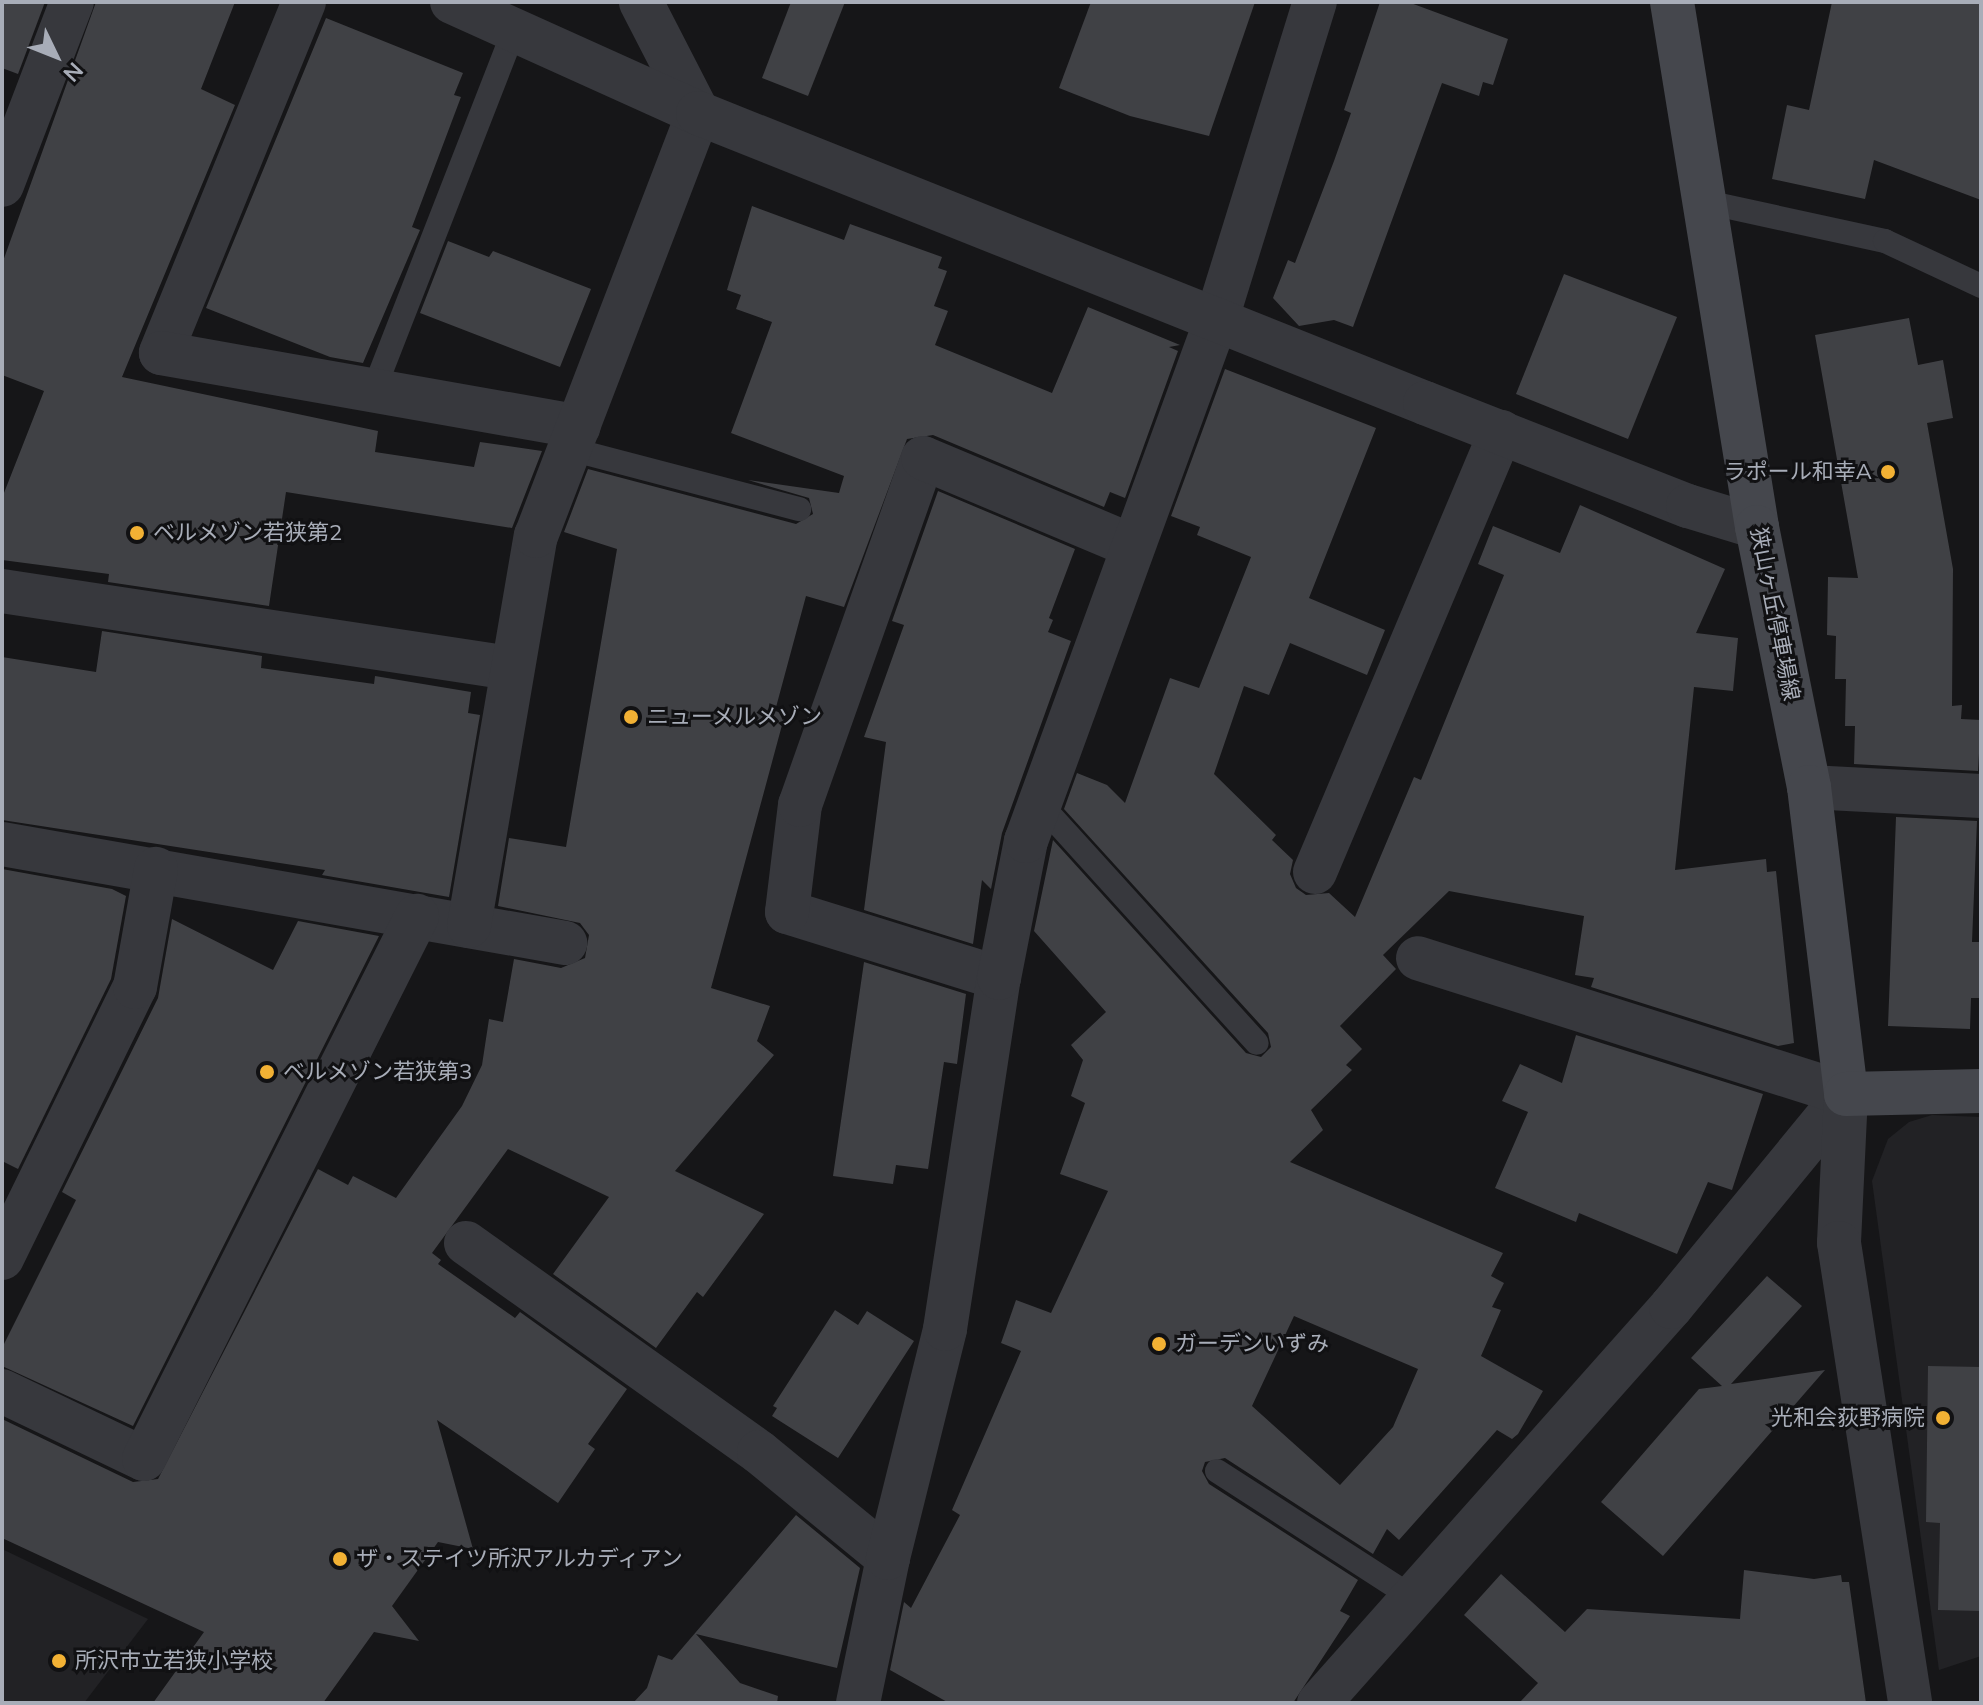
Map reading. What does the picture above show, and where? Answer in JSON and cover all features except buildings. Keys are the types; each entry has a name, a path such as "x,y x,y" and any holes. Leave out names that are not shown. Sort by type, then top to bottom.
{"main road":[{"name":"狭山ヶ丘停車場線","path":"1672,2 1757,527 1809,787 1846,1094"},
{"path":"1846,1094 1981,1091"}],"street":[{"path":"2,185 72,2"},
{"path":"304,2 161,353 373,392 574,438"},
{"path":"452,2 698,113 1501,432 1757,527"},
{"path":"469,926 510,668 536,536 698,113 641,2"},
{"path":"858,1703 888,1558 945,1329 999,978 1026,841 1217,318 1315,2"},
{"path":"1315,872 1501,432"},
{"path":"999,978 787,912 800,805 923,458 1132,546"},
{"path":"2,591 510,668"},
{"path":"1809,787 1981,796"},
{"path":"2,844 565,943"},
{"path":"2,1258 135,987 156,869"},
{"path":"2,1391 144,1459 417,916"},
{"path":"1418,958 1846,1094"},
{"path":"1319,1703 1415,1599 1671,1307 1846,1094"},
{"path":"1846,1094 1839,1243 1910,1703"},
{"path":"466,1243 759,1452 888,1558"}],"lane":[{"path":"373,392 514,31"},
{"path":"1706,202 1885,241 1981,286"},
{"path":"574,438 799,509"},
{"path":"1041,805 1257,1043"},
{"path":"1217,1471 1415,1599"}],"shaded area":[{"name":"光和会荻野病院","path":"1932,1115 1981,1117 1981,1656 1939,1670 1872,1181 1888,1139 1909,1122"},
{"name":"所沢市立若狭小学校","path":"2,1549 148,1619 84,1703 2,1703"}],"place":[{"name":"ラポール和幸A","path":"1888,472"},
{"name":"ベルメゾン若狭第2","path":"137,533"},
{"name":"ニューメルメゾン","path":"631,717"},
{"name":"ベルメゾン若狭第3","path":"267,1072"},
{"name":"ガーデンいずみ","path":"1159,1344"},
{"name":"光和会荻野病院","path":"1943,1418"},
{"name":"ザ・ステイツ所沢アルカディアン","path":"340,1559"},
{"name":"所沢市立若狭小学校","path":"59,1661"}]}
